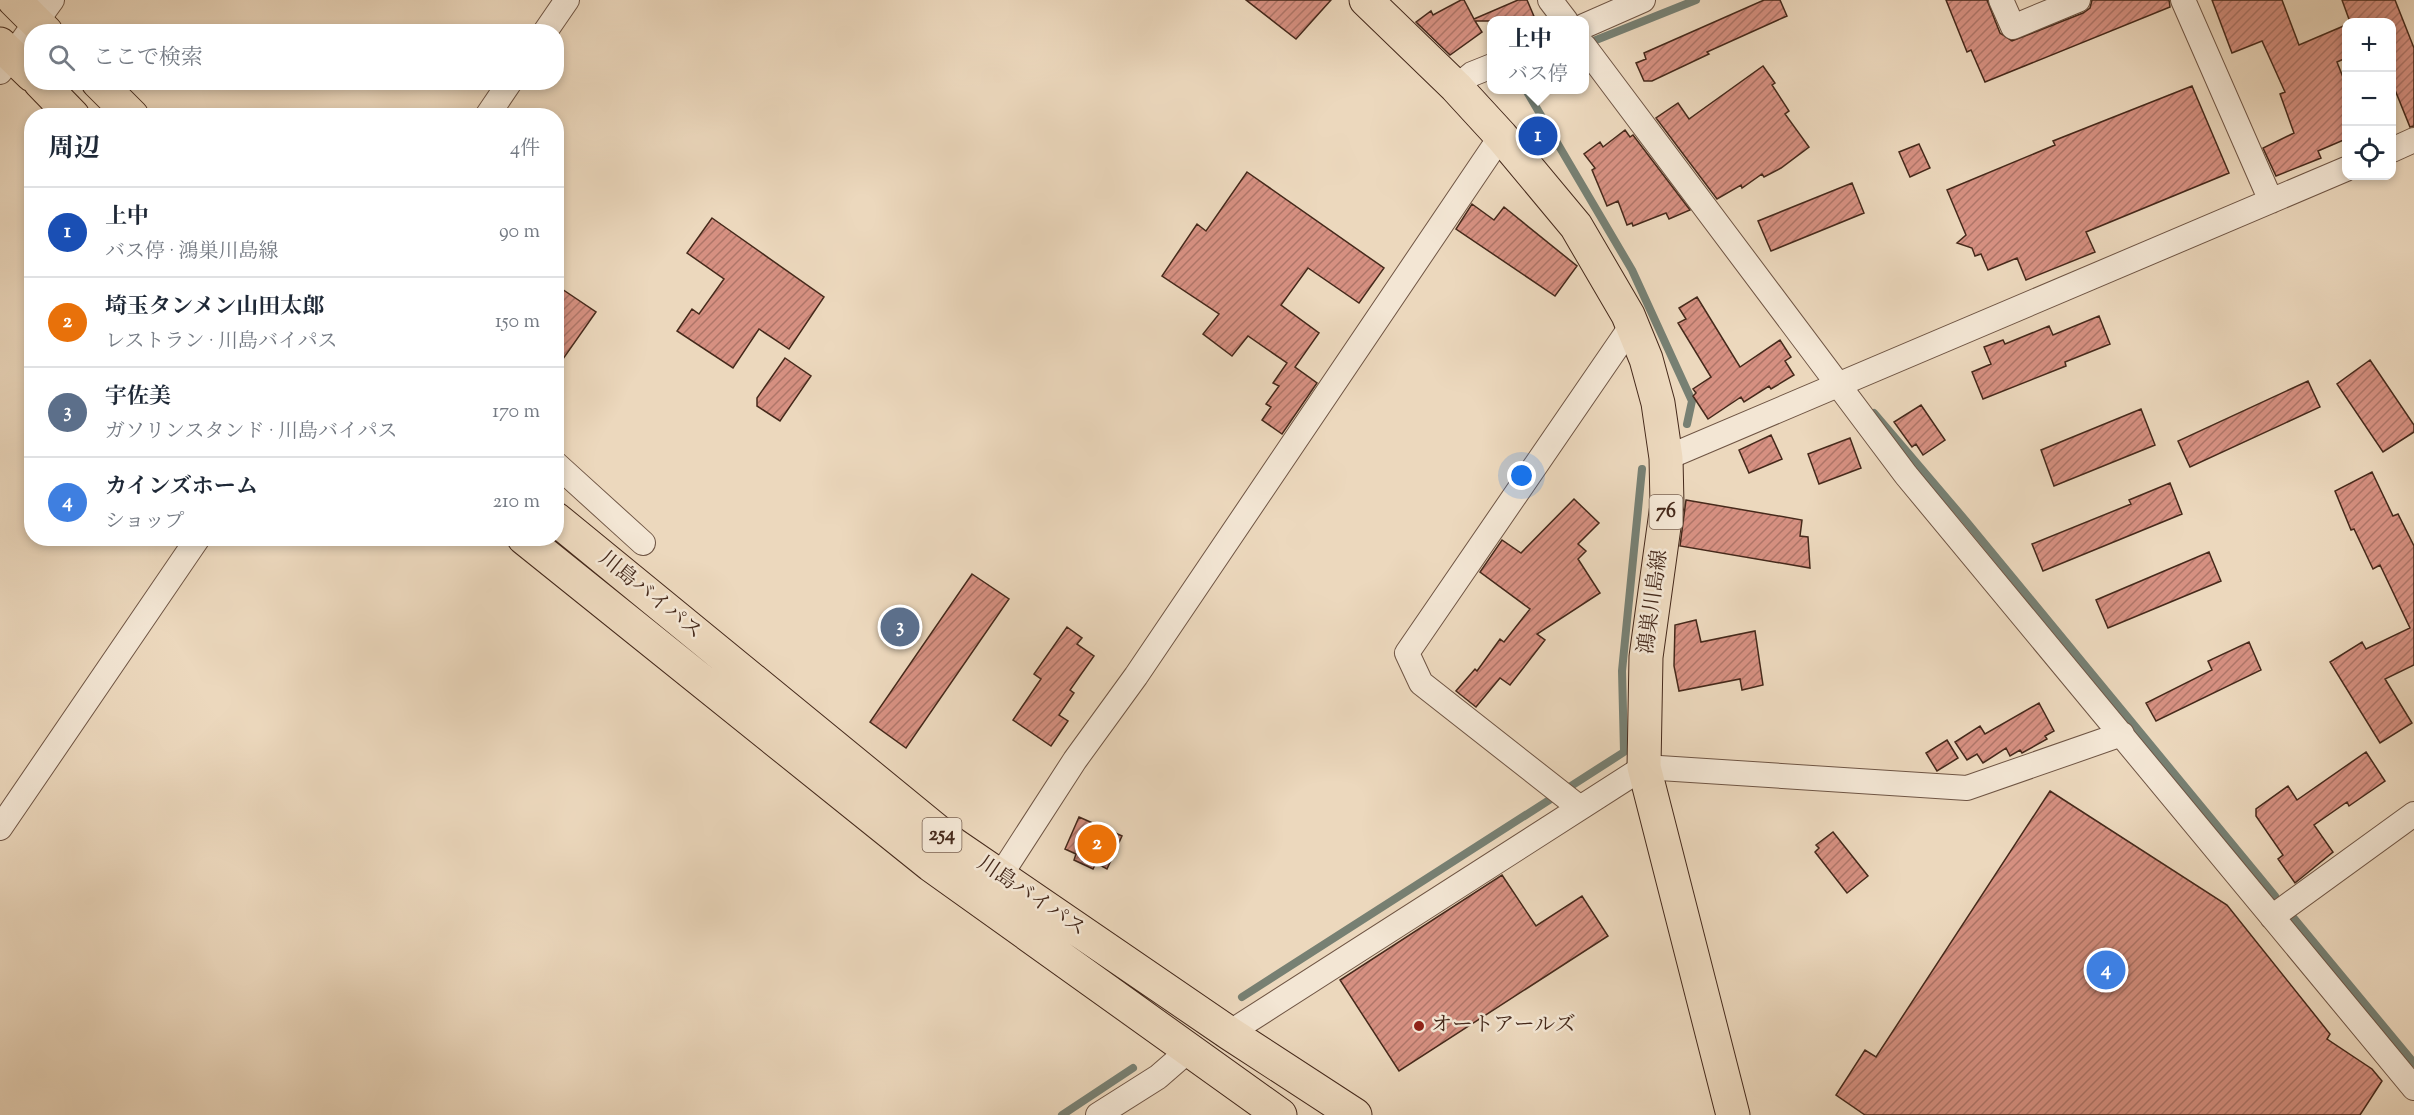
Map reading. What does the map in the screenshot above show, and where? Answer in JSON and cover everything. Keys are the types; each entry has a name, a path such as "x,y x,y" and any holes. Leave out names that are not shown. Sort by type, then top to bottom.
{"main road":[{"name":"鴻巣川島線","path":"1366,0 1456,87 1501,136 1576,226 1632,325 1646,359 1658,403 1666,458 1667,505 1646,657 1644,767 1733,1115"},
{"path":"48,90 65,108"},
{"path":"106,90 124,108"},
{"name":"川島バイパス","path":"564,526 953,844 1229,1033 1355,1115"},
{"name":"川島バイパス","path":"534,546 932,865 1280,1115"}],"street":[{"path":"550,24 567,0"},
{"path":"1550,0 1562,16"},
{"path":"1589,24 1643,0"},
{"path":"2001,0 2013,27 2078,0"},
{"path":"2182,0 2271,201"},
{"path":"11,62 24,38"},
{"path":"1589,53 1906,475 2414,1088"},
{"path":"1456,87 1472,74 1487,68"},
{"path":"493,108 505,90"},
{"path":"1000,876 1075,760 1136,676 1501,136"},
{"path":"2396,148 2414,140"},
{"path":"1666,458 2342,171"},
{"path":"1580,808 1421,683 1407,653 1632,325"},
{"path":"564,472 644,543"},
{"path":"0,828 193,546"},
{"path":"1229,1033 1644,767 1967,788 2122,734"},
{"path":"2272,917 2414,814"},
{"path":"1098,1115 1158,1077 1190,1050"}],"building":[{"path":"1246,0 1331,0 1296,39"},
{"path":"1464,0 1474,19 1518,0 1527,0 1534,16 1487,16 1487,21 1475,21 1482,32 1450,55 1416,22 1431,11 1433,15"},
{"path":"1764,0 1780,0 1787,16 1707,52 1709,54 1652,81 1644,81 1636,63 1646,59 1644,53"},
{"path":"1946,0 1987,0 2000,33 2012,41 2083,13 2090,8 2092,0 2169,0 2170,7 1985,82 1971,50 1967,52"},
{"path":"2212,0 2282,0 2299,45 2342,27 2342,60 2337,62 2342,75 2342,141 2318,151 2321,158 2276,176 2263,148 2294,133 2280,94 2285,92 2262,41 2232,53"},
{"path":"2342,0 2395,0 2414,48 2414,126 2410,127 2396,92 2396,18 2349,18"},
{"path":"1763,66 1775,83 1772,85 1789,111 1785,114 1809,147 1781,168 1764,177 1762,174 1742,188 1741,185 1717,199 1656,118 1678,103 1689,119"},
{"path":"2192,86 2229,173 2086,232 2095,252 2026,280 2017,258 1988,270 1981,254 1975,256 1972,248 1957,243 1966,235 1947,190 2055,145 2053,141"},
{"path":"1625,130 1630,137 1633,135 1690,210 1669,219 1666,213 1633,226 1632,223 1627,225 1618,201 1607,206 1592,170 1595,168 1584,154 1600,142 1603,147"},
{"path":"1919,144 1930,168 1910,177 1899,152"},
{"path":"1247,172 1384,268 1359,303 1308,268 1281,305 1319,333 1295,367 1317,383 1282,434 1262,420 1271,407 1266,404 1279,386 1273,383 1287,363 1248,336 1232,356 1203,334 1219,314 1162,276 1197,224 1206,231"},
{"path":"1852,183 1864,213 1771,251 1758,221"},
{"path":"1472,204 1494,220 1504,207 1577,266 1555,296 1456,229"},
{"path":"712,218 824,297 789,349 759,329 733,368 677,331 692,309 699,314 724,279 687,253"},
{"path":"564,290 596,312 564,358"},
{"path":"1697,297 1740,367 1780,340 1791,357 1785,361 1794,375 1771,389 1769,386 1744,402 1741,397 1708,419 1693,396 1696,393 1693,389 1711,377 1678,323 1686,319 1679,308"},
{"path":"2099,316 2110,344 2065,362 2066,366 1983,399 1972,372 1991,364 1984,347 2003,340 2005,344 2049,326 2053,335"},
{"path":"785,358 811,376 780,421 757,406 757,398"},
{"path":"2370,360 2414,425 2414,432 2383,452 2337,384"},
{"path":"2308,381 2320,407 2190,467 2178,441"},
{"path":"1921,405 1945,440 1923,455 1916,444 1912,447 1894,422"},
{"path":"2141,409 2155,445 2054,486 2041,450"},
{"path":"1771,435 1782,459 1749,473 1739,450"},
{"path":"1850,438 1861,468 1819,484 1808,454"},
{"path":"2372,472 2393,516 2398,514 2414,546 2414,665 2385,679 2412,723 2380,743 2330,662 2362,642 2366,649 2410,628 2380,565 2373,569 2354,529 2351,530 2335,491"},
{"path":"2170,483 2182,514 2043,571 2032,544 2131,504 2129,500"},
{"path":"1574,499 1599,523 1578,544 1586,551 1578,559 1600,593 1537,634 1545,640 1510,685 1500,678 1476,707 1456,691 1475,669 1477,671 1500,639 1504,642 1530,609 1480,572 1502,540 1521,553"},
{"path":"1686,500 1802,520 1800,536 1808,537 1810,568 1680,546"},
{"path":"2209,552 2221,581 2108,628 2096,600"},
{"path":"972,574 1009,599 906,748 870,722"},
{"path":"1696,620 1701,642 1755,631 1763,685 1742,690 1740,679 1679,691 1674,666 1675,625"},
{"path":"1067,627 1082,638 1077,644 1094,656 1070,690 1074,693 1059,715 1068,721 1051,746 1013,720 1041,679 1034,674"},
{"path":"2249,642 2261,670 2156,721 2146,703 2212,670 2208,661"},
{"path":"2039,703 2054,731 2045,736 2047,739 2022,753 2020,750 2010,756 2006,748 1983,763 1977,754 1967,760 1955,742 1980,726 1985,734"},
{"path":"1947,740 1958,758 1937,771 1926,753"},
{"path":"2366,752 2385,781 2349,806 2347,802 2314,825 2333,852 2295,883 2278,859 2283,855 2256,816 2256,809 2288,786 2297,800"},
{"path":"2050,791 2227,905 2330,1034 2327,1039 2372,1069 2382,1081 2360,1115 1865,1115 1836,1095 1865,1050 1876,1057"},
{"path":"1079,817 1122,836 1107,869 1096,863 1093,869 1074,860 1076,854 1065,849"},
{"path":"1833,832 1868,876 1847,893 1815,852 1819,848 1816,845"},
{"name":"オートアールズ","path":"1502,875 1536,926 1582,896 1608,936 1399,1071 1340,980"}],"waterway":[{"path":"1589,43 1696,0"},
{"path":"1528,94 1632,270 1692,401 1687,424"},
{"path":"1874,413 2275,896"},
{"path":"1242,997 1624,752 1622,671 1642,469"},
{"path":"2292,916 2414,1063"},
{"path":"1062,1115 1133,1068"}],"place":[{"name":"上中","path":"1538,136"},
{"name":"宇佐美","path":"900,627"},
{"name":"埼玉タンメン山田太郎","path":"1097,844"},
{"name":"カインズホーム","path":"2106,970"},
{"name":"オートアールズ","path":"1419,1026"}]}
